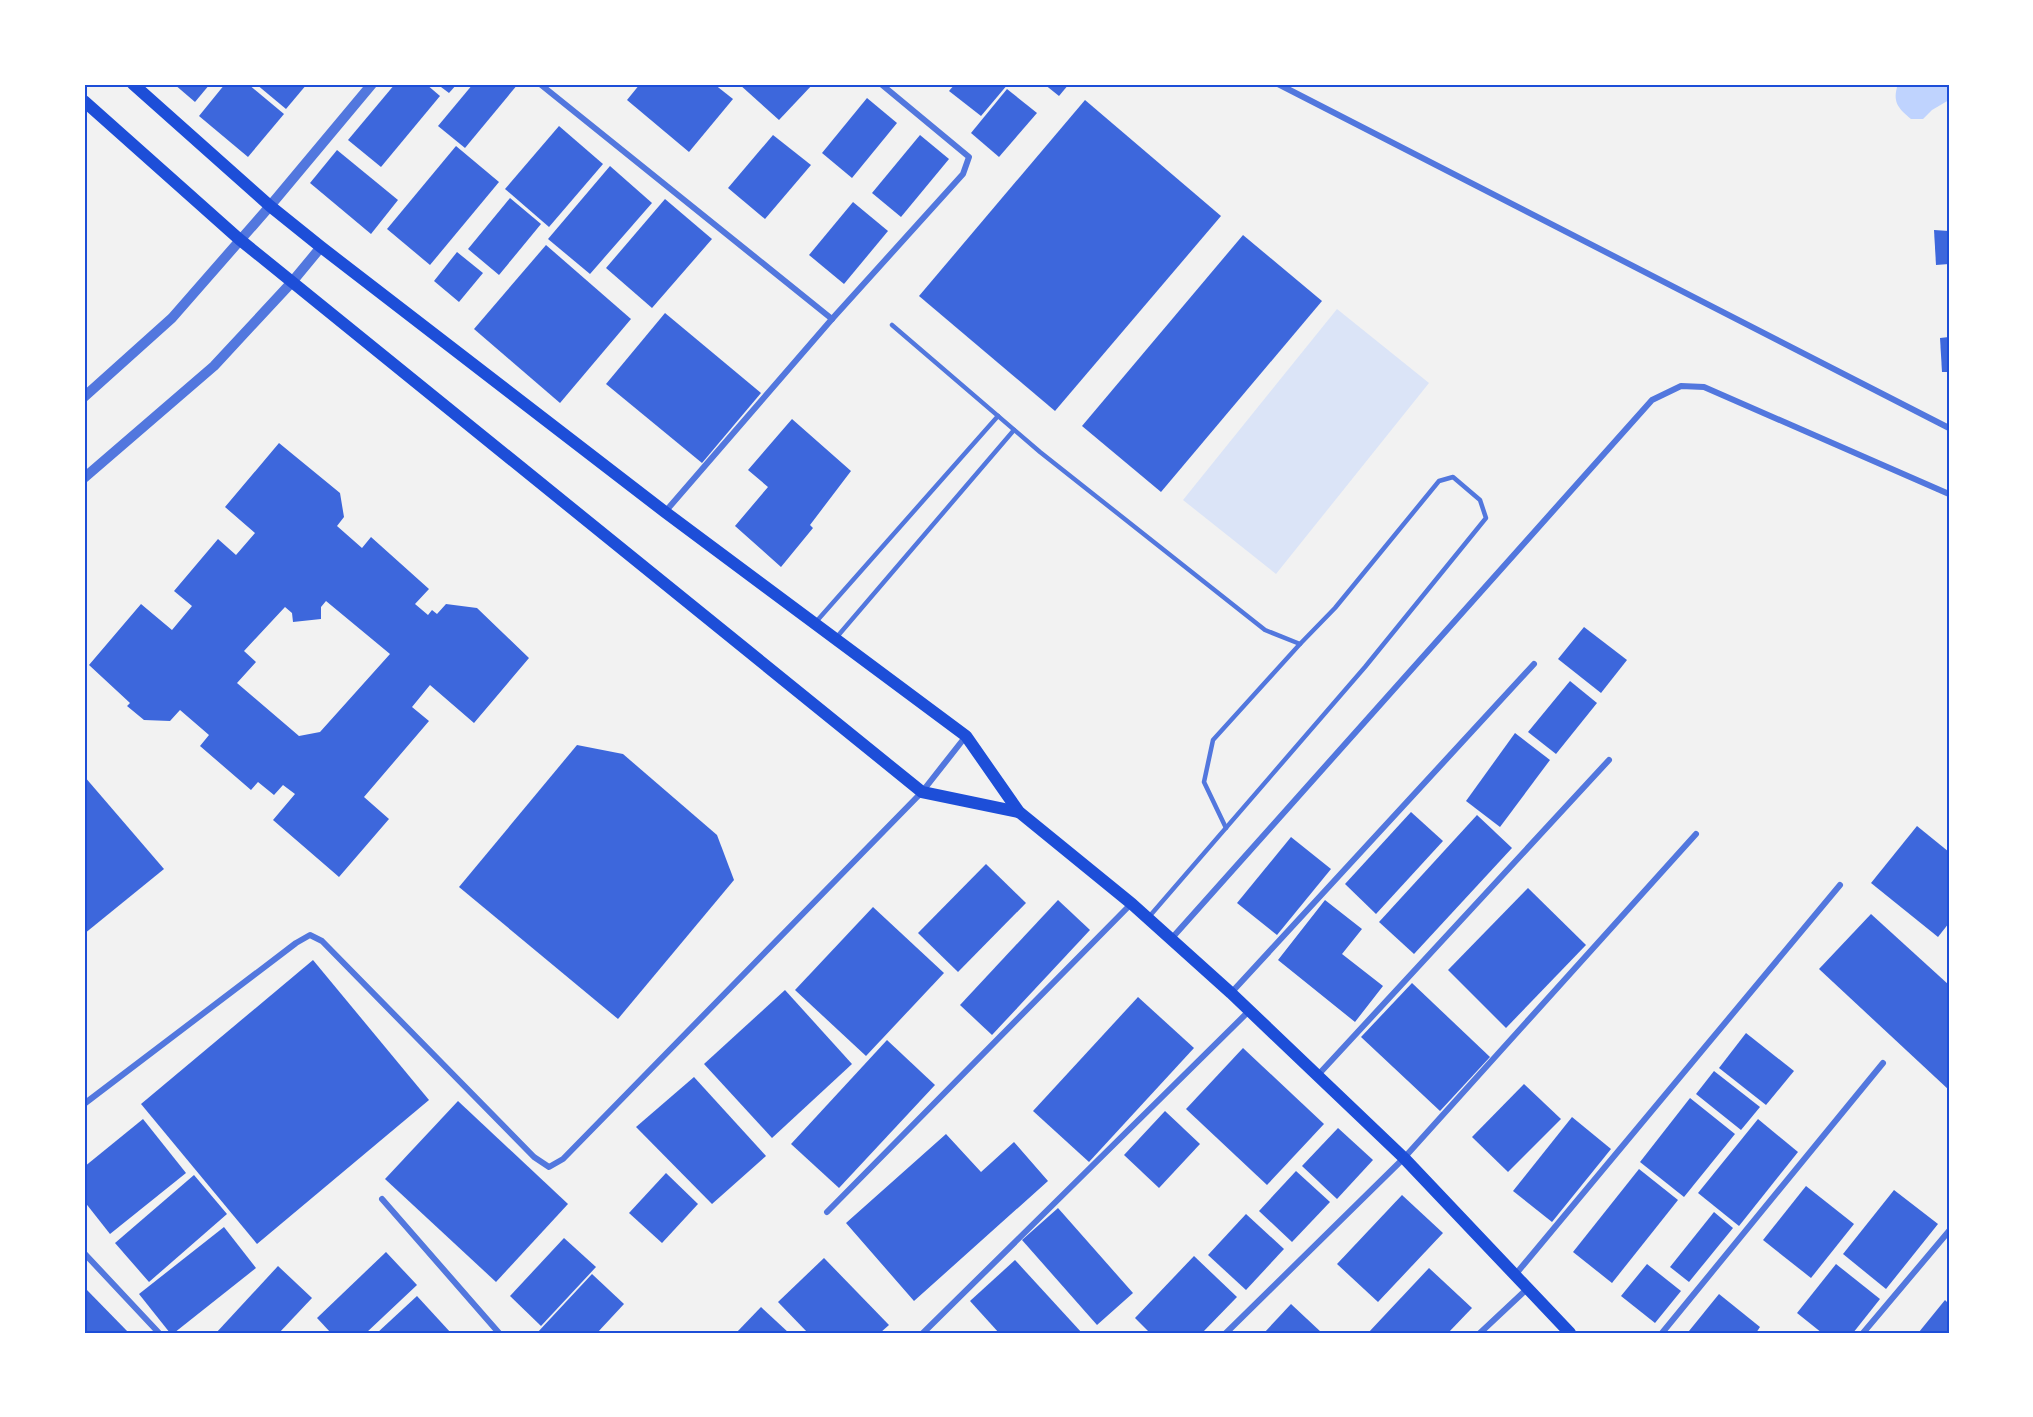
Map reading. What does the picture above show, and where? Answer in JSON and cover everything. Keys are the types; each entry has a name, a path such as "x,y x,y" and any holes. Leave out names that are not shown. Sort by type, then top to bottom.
{"main road":[{"path":"133,84 270,206 321,248 665,512 966,736 1019,812 1172,938 1318,1075 1404,1158 1570,1333"},
{"path":"84,101 239,239 922,792 1019,812"}],"street":[{"path":"84,397 172,318 372,84"},
{"path":"540,84 832,319"},
{"path":"665,512 832,319 963,174 969,157 881,84"},
{"path":"1278,84 1949,428"},
{"path":"84,478 214,366 321,248"},
{"path":"1172,938 1652,400 1681,386 1704,387 1949,494"},
{"path":"1231,993 1534,664"},
{"path":"84,1104 296,943 310,935 322,941 534,1156 549,1167 563,1159 922,792 966,736"},
{"path":"1318,1075 1609,759"},
{"path":"1226,1333 1404,1158 1696,834"},
{"path":"1514,1276 1840,885"},
{"path":"827,1212 1132,904"},
{"path":"924,1333 1249,1011"},
{"path":"1662,1333 1883,1063"},
{"path":"382,1198 499,1333"},
{"path":"1863,1333 1949,1231"},
{"path":"84,1253 159,1333"},
{"path":"1480,1333 1527,1289"}],"lane":[{"path":"892,325 1014,430 1265,630 1300,644"},
{"path":"815,623 998,416"},
{"path":"836,638 1014,430"},
{"path":"1148,918 1226,828 1365,667 1486,518 1480,500 1453,477 1439,480 1335,608 1214,740 1204,782 1226,828"}],"shaded area":[{"path":"1337,309 1429,383 1276,574 1183,500"}],"water":[{"path":"1898,84 1949,84 1949,100 1932,110 1923,119 1911,119 1897,104"}],"building":[{"path":"174,84 210,84 195,102"},
{"path":"225,84 248,84 284,114 248,157 199,116"},
{"path":"256,84 307,84 286,109"},
{"path":"395,84 426,84 440,96 381,167 348,140"},
{"path":"437,84 457,84 449,93"},
{"path":"473,84 518,84 465,148 438,126"},
{"path":"640,84 714,84 733,99 689,152 627,100"},
{"path":"739,84 813,84 779,120"},
{"path":"955,84 1008,84 981,116 949,91"},
{"path":"1044,84 1069,84 1059,96"},
{"path":"1007,89 1037,113 999,157 971,133"},
{"path":"867,98 897,123 852,178 822,153"},
{"path":"1085,100 1221,216 1055,411 919,296"},
{"path":"559,126 603,164 549,227 505,189"},
{"path":"773,135 811,165 765,219 728,188"},
{"path":"920,135 949,159 901,217 872,193"},
{"path":"456,146 499,182 430,265 387,229"},
{"path":"337,150 398,200 371,234 310,183"},
{"path":"610,166 652,203 590,274 548,239"},
{"path":"510,198 541,224 499,275 468,249"},
{"path":"665,199 712,239 652,308 606,268"},
{"path":"853,202 888,231 844,284 809,255"},
{"path":"1934,230 1949,231 1949,264 1936,265"},
{"path":"1243,235 1322,301 1161,492 1082,426"},
{"path":"546,245 631,319 560,403 474,329"},
{"path":"457,252 483,273 459,302 434,281"},
{"path":"665,313 761,393 702,463 606,384"},
{"path":"1949,337 1949,372 1942,372 1940,338"},
{"path":"792,419 851,471 810,525 813,528 781,567 735,526 768,487 748,470"},
{"path":"279,443 340,493 344,517 337,526 362,548 371,537 429,589 415,604 428,615 432,610 437,614 446,604 477,608 529,658 474,723 430,685 412,707 429,721 364,797 389,819 339,877 273,820 295,794 283,785 274,795 258,782 251,790 200,746 209,735 180,710 170,721 144,720 127,706 130,703 89,665 141,604 172,630 192,606 174,591 218,539 236,555 255,533 225,507","holes":["326,601 390,654 320,732 299,736 237,683 256,662 244,651 285,607 292,613 293,622 321,619 321,607"]},
{"path":"1584,627 1627,660 1601,693 1558,659"},
{"path":"1570,681 1597,703 1556,754 1528,732"},
{"path":"1515,733 1550,760 1500,827 1466,801"},
{"path":"577,745 623,754 717,835 734,880 618,1019 459,887"},
{"path":"84,776 164,869 84,934"},
{"path":"1411,812 1443,841 1376,914 1345,884"},
{"path":"1477,815 1512,848 1414,954 1379,922"},
{"path":"1917,826 1949,852 1949,923 1938,937 1871,883"},
{"path":"1291,837 1331,869 1277,935 1237,903"},
{"path":"986,864 1026,903 958,972 918,933"},
{"path":"1528,888 1586,945 1506,1028 1448,970"},
{"path":"1058,900 1090,930 992,1035 960,1005"},
{"path":"1325,900 1362,929 1342,954 1383,986 1355,1022 1278,960"},
{"path":"873,907 944,973 866,1056 795,990"},
{"path":"1871,914 1949,985 1949,1090 1819,969"},
{"path":"313,960 429,1100 257,1244 141,1104"},
{"path":"1412,983 1490,1057 1440,1111 1361,1037"},
{"path":"785,990 852,1064 772,1138 704,1064"},
{"path":"1138,997 1194,1048 1089,1162 1033,1111"},
{"path":"1746,1033 1794,1071 1766,1105 1719,1068"},
{"path":"887,1040 935,1085 839,1188 791,1144"},
{"path":"1243,1048 1324,1124 1267,1185 1186,1109"},
{"path":"1714,1071 1760,1107 1741,1130 1696,1094"},
{"path":"694,1077 766,1156 712,1204 636,1127"},
{"path":"1524,1084 1561,1119 1508,1172 1472,1137"},
{"path":"1690,1098 1735,1134 1684,1197 1640,1162"},
{"path":"458,1101 568,1204 496,1282 385,1179"},
{"path":"1165,1111 1200,1144 1159,1188 1124,1155"},
{"path":"1572,1117 1611,1149 1552,1222 1513,1191"},
{"path":"143,1119 186,1173 110,1234 84,1201 84,1167"},
{"path":"1758,1119 1798,1152 1739,1226 1698,1193"},
{"path":"1338,1128 1373,1160 1337,1199 1302,1166"},
{"path":"946,1134 981,1172 1014,1142 1048,1181 914,1301 846,1223"},
{"path":"1639,1169 1678,1200 1612,1283 1573,1252"},
{"path":"1296,1171 1330,1202 1292,1242 1259,1211"},
{"path":"666,1173 698,1204 662,1243 629,1213"},
{"path":"194,1175 227,1214 149,1282 115,1243"},
{"path":"1806,1186 1854,1224 1811,1278 1763,1240"},
{"path":"1894,1190 1938,1224 1886,1289 1843,1254"},
{"path":"1402,1195 1443,1233 1378,1302 1337,1264"},
{"path":"1058,1208 1133,1293 1097,1325 1022,1240"},
{"path":"1714,1212 1733,1228 1689,1282 1670,1267"},
{"path":"1246,1214 1284,1249 1246,1290 1208,1255"},
{"path":"224,1227 256,1268 174,1333 170,1333 139,1294"},
{"path":"564,1238 596,1267 541,1326 510,1296"},
{"path":"386,1252 417,1285 366,1333 331,1333 317,1318"},
{"path":"1194,1256 1237,1297 1202,1333 1150,1333 1135,1318"},
{"path":"824,1258 889,1325 880,1333 808,1333 778,1302"},
{"path":"1015,1260 1082,1333 999,1333 970,1301"},
{"path":"1647,1264 1681,1291 1655,1323 1621,1296"},
{"path":"1836,1264 1880,1299 1853,1333 1822,1333 1797,1313"},
{"path":"278,1266 312,1298 279,1333 216,1333"},
{"path":"1429,1268 1472,1308 1448,1333 1368,1333"},
{"path":"592,1274 624,1304 597,1333 537,1333"},
{"path":"86,1289 129,1333 84,1333 84,1291"},
{"path":"1719,1294 1760,1327 1756,1333 1691,1333 1689,1331"},
{"path":"417,1296 451,1333 377,1333"},
{"path":"1945,1300 1949,1304 1949,1333 1919,1332"},
{"path":"1291,1304 1322,1333 1264,1333"},
{"path":"761,1307 789,1333 736,1333"}]}
